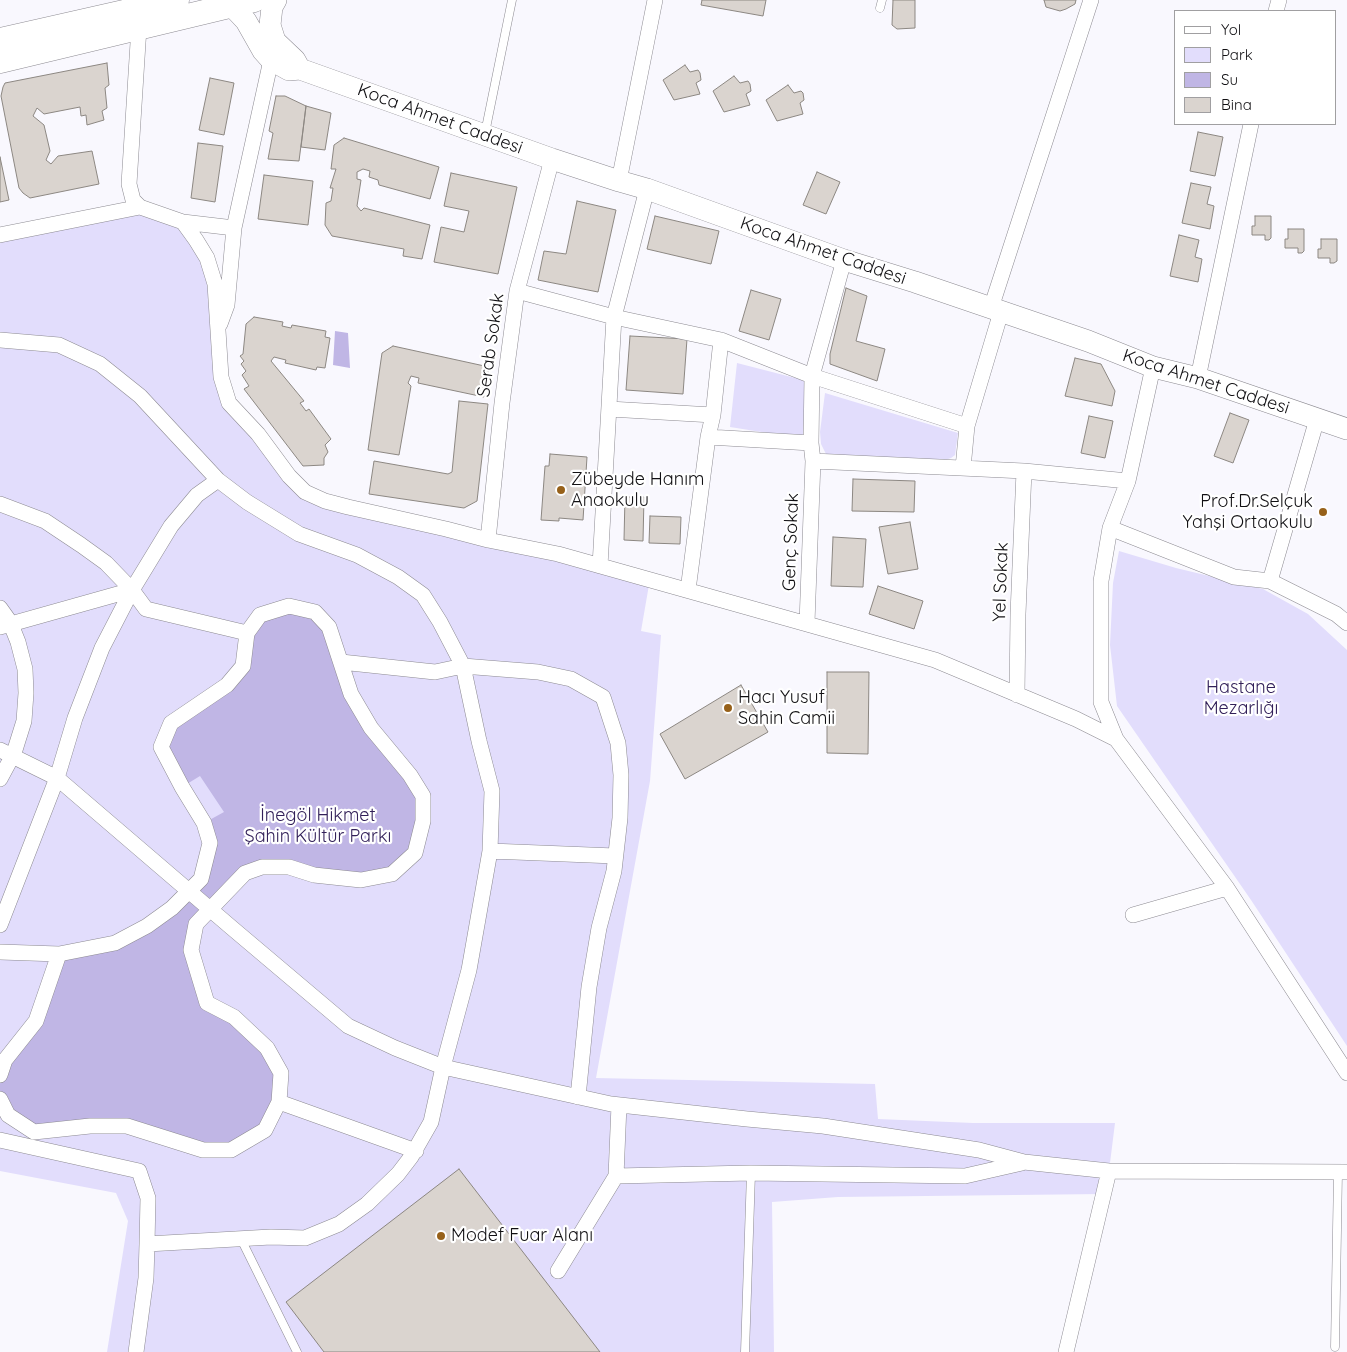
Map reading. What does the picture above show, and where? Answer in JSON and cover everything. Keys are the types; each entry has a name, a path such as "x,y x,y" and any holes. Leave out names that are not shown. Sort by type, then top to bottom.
{"main road":[{"path":"0,40 177,0"},
{"path":"0,61 243,3"}],"street":[{"path":"218,330 227,305 234,228 274,52 270,25 272,7 276,0"},
{"path":"619,182 655,0"},
{"path":"964,468 967,426 996,310 1091,0"},
{"path":"243,3 246,21 263,51 274,52"},
{"path":"139,27 129,184 133,200 140,207 183,222 234,228"},
{"name":"Koca Ahmet Caddesi","path":"274,52 289,70 300,69 552,159 619,182 647,189 844,260 1088,341 1153,367 1198,378 1347,429"},
{"path":"1198,378 1251,125"},
{"name":"Serab Sokak","path":"488,540 502,403 517,291 552,159"},
{"path":"600,566 614,318 647,189"},
{"path":"0,235 140,207"},
{"path":"183,222 207,258 215,284 222,377 230,402 258,434 289,476 305,492 325,501 348,507 488,540 558,554 935,660 1076,719 1116,739"},
{"name":"Genç Sokak","path":"807,624 813,461 811,443 812,376 844,260"},
{"path":"517,291 614,318 721,340 812,376 967,426"},
{"path":"0,340 59,345 100,364 140,396 218,480 247,502 299,534 357,555 398,576 424,595 463,666 492,791 490,851 469,970 443,1067 431,1122 416,1151 398,1174 368,1204 339,1224 305,1238 147,1244"},
{"path":"688,590 708,437 713,416 721,340"},
{"path":"1153,367 1128,481 1110,528 1101,581 1101,702 1116,739 1227,888 1347,1073"},
{"path":"609,409 713,416"},
{"path":"1270,581 1317,419"},
{"path":"708,437 811,443"},
{"path":"813,461 1024,471 1128,481"},
{"name":"Yel Sokak","path":"1017,695 1018,614 1024,471"},
{"path":"0,925 57,778 75,718 102,648 132,590 171,526 197,495 218,480"},
{"path":"0,504 45,521 106,563 132,590 146,609 247,633"},
{"path":"1110,528 1234,577 1270,581 1336,614 1347,623"},
{"path":"5,626 132,590"},
{"path":"0,952 59,954 115,943 147,926 172,908 201,880 210,843 204,823 161,747 171,723 227,685 243,666 247,633 260,615 289,606 315,612 329,627 351,694 371,728 410,775 423,796 423,820 415,853 392,874 361,880 314,875 289,867 262,867 245,873 196,924 191,950 207,1003 234,1017 267,1048 281,1073 279,1102 265,1130 231,1150 203,1150 127,1126 90,1126 34,1132 8,1115 0,1098"},
{"path":"0,608 5,626 25,669 26,693 24,720 6,753 0,779"},
{"path":"341,662 435,672 463,666 538,672 571,679 603,697 618,743 621,775 620,818 614,871 599,928 589,987 578,1097"},
{"path":"6,753 57,778 348,1026 395,1048 443,1067 618,1104 747,1120 823,1126 979,1150 1024,1162 1109,1171 1343,1172"},
{"path":"490,851 615,856"},
{"path":"1133,915 1227,888"},
{"path":"0,1075 5,1060 36,1021 59,954"},
{"path":"279,1102 416,1151"},
{"path":"558,1271 616,1176 618,1104"},
{"path":"0,1140 139,1172 148,1198 146,1278 136,1352"},
{"path":"616,1176 750,1173 965,1176 1024,1162"},
{"path":"1066,1352 1109,1171"}],"lane":[{"path":"485,135 512,0"},
{"path":"1335,1347 1343,1172"},
{"path":"745,1352 750,1173"},
{"path":"241,1239 297,1352"}],"green space":[{"name":"İnegöl Hikmet Şahin Kültür Parkı","path":"140,207 183,222 207,258 229,403 305,491 650,579 641,631 661,635 650,781 596,1078 875,1084 878,1119 973,1123 1115,1123 1109,1171 1103,1194 838,1197 772,1202 774,1352 107,1352 128,1221 116,1193 0,1171 0,235"},
{"path":"737,363 803,380 806,386 804,424 803,434 799,438 730,427"},
{"path":"825,393 958,433 955,455 945,460 835,458 826,454 821,444 820,432"},
{"name":"Hastane Mezarlığı","path":"1119,551 1176,568 1263,589 1308,614 1347,650 1347,1046 1251,900 1117,706 1110,645 1113,583"}],"water":[{"path":"335,331 348,333 350,368 333,365"},
{"path":"315,612 351,694 423,796 415,853 392,874 361,880 262,867 196,924 191,950 207,1003 234,1017 281,1073 265,1130 231,1150 127,1126 34,1132 0,1099 0,1075 36,1021 59,954 115,943 201,879 204,823 224,812 200,776 182,787 161,747 171,723 227,685 260,615"}],"building":[{"path":"702,0 766,0 763,16 701,5"},
{"path":"893,0 915,0 915,28 897,29 892,25"},
{"path":"1044,0 1076,0 1075,4 1060,11 1046,7"},
{"path":"107,63 109,85 105,88 107,108 102,111 104,120 87,125 86,115 81,116 80,107 44,114 37,108 33,116 44,125 50,151 46,160 51,164 58,156 92,151 99,184 30,198 19,188 1,96 5,83"},
{"path":"685,65 690,72 698,70 700,73 701,80 696,83 700,94 674,100 663,80"},
{"path":"734,76 740,83 748,81 750,84 751,91 746,94 750,105 724,112 713,91"},
{"path":"210,78 234,83 224,135 199,130"},
{"path":"788,85 794,93 801,91 803,93 804,100 800,103 803,114 777,121 766,100"},
{"path":"276,96 285,96 306,106 299,161 268,159 273,133 269,131"},
{"path":"306,106 331,113 325,150 301,147"},
{"path":"1198,132 1223,137 1215,176 1190,171"},
{"path":"344,138 439,167 430,199 379,185 378,180 369,177 370,171 363,169 357,172 357,179 361,180 357,206 361,211 364,208 430,225 422,259 403,256 404,249 332,236 325,225 326,203 331,201 333,188 330,188 336,169 331,169 334,145"},
{"path":"198,143 223,146 215,202 191,198"},
{"path":"0,157 9,200 0,202"},
{"path":"817,172 840,182 826,214 803,205"},
{"path":"451,173 517,187 498,274 434,262 441,227 464,232 469,211 444,206"},
{"path":"264,175 313,181 308,225 258,219"},
{"path":"1191,183 1211,187 1207,204 1214,206 1210,229 1182,223"},
{"path":"577,201 616,210 598,292 538,280 544,251 566,254"},
{"path":"655,216 719,231 711,264 647,249"},
{"path":"1255,216 1271,216 1271,238 1269,240 1265,240 1265,235 1252,235 1252,226 1255,226"},
{"path":"1288,229 1304,229 1304,251 1302,253 1298,253 1298,248 1285,248 1285,239 1288,239"},
{"path":"1179,235 1199,240 1195,257 1202,259 1198,282 1170,276"},
{"path":"1321,239 1337,239 1337,261 1334,263 1330,263 1330,258 1318,258 1318,249 1321,249"},
{"path":"846,288 867,296 856,341 885,349 877,381 830,364 830,354"},
{"path":"751,290 781,299 769,340 739,331"},
{"path":"254,317 283,322 282,326 291,328 292,325 326,331 325,337 330,338 325,368 317,367 316,370 285,363 286,360 274,357 271,361 304,401 300,403 306,411 309,409 331,439 325,445 328,452 324,458 324,465 303,466 244,389 249,386 242,375 246,371 241,364 244,361 240,356 243,354 246,324"},
{"path":"630,336 687,339 683,394 626,390"},
{"path":"393,346 489,367 484,397 418,383 419,378 411,376 408,383 411,386 399,455 368,450 382,353"},
{"path":"1075,358 1101,364 1115,391 1112,406 1065,396"},
{"path":"459,401 488,404 477,501 464,508 369,494 374,461 448,474 452,472"},
{"path":"1230,413 1249,420 1233,463 1214,456"},
{"path":"1089,416 1113,421 1105,458 1081,453"},
{"path":"550,454 587,457 583,520 559,518 559,521 541,520 545,466 549,466"},
{"path":"853,479 915,481 914,512 852,511"},
{"path":"625,497 644,497 643,541 624,540"},
{"path":"650,516 681,517 680,544 649,543"},
{"path":"910,522 918,569 888,574 879,527"},
{"path":"833,537 866,539 863,587 831,586"},
{"path":"878,586 923,601 914,629 869,614"},
{"path":"827,672 869,672 868,754 827,753"},
{"name":"Hacı Yusuf Sahin Camii","path":"741,685 768,732 685,779 660,734"},
{"name":"Modef Fuar Alanı","path":"459,1169 600,1352 324,1352 286,1302"}],"place":[{"name":"Zübeyde Hanım Anaokulu","path":"561,490"},
{"name":"Prof.Dr.Selçuk Yahşi Ortaokulu","path":"1323,512"},
{"name":"Hacı Yusuf Sahin Camii","path":"728,708"},
{"name":"Modef Fuar Alanı","path":"441,1236"}]}
